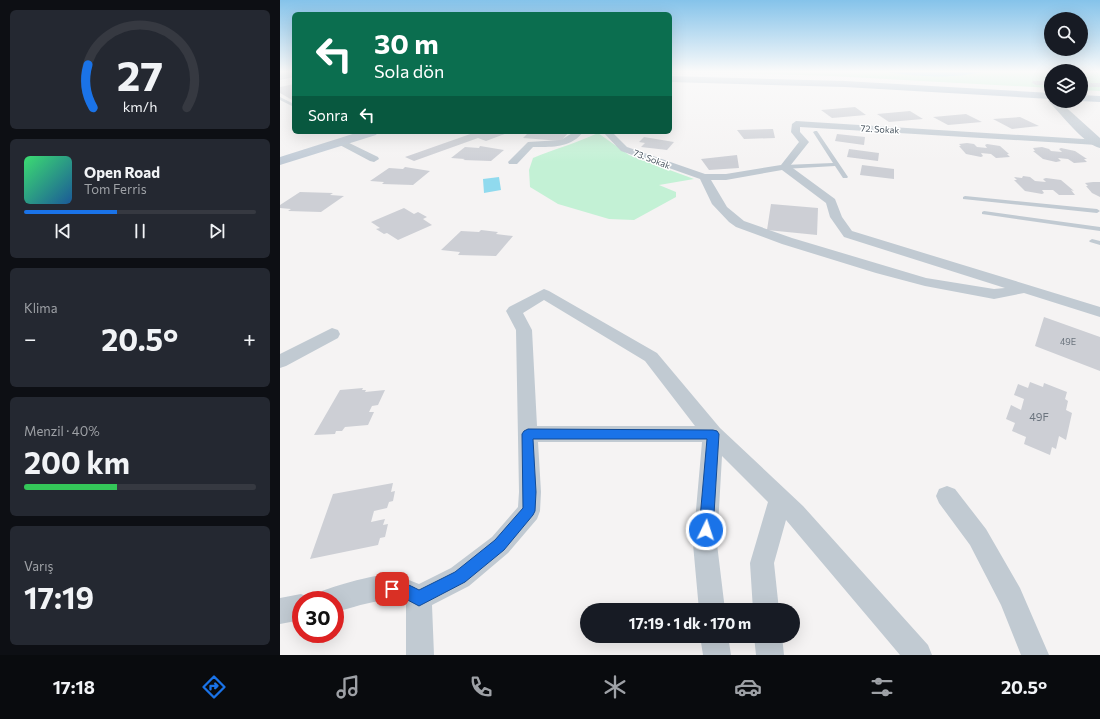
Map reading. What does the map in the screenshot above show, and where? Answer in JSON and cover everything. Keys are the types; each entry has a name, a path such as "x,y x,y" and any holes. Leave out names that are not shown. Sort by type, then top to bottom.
{"main road":[{"path":"280,152 361,134"},
{"path":"280,161 344,137"}],"street":[{"path":"1062,108 1098,143"},
{"name":"72. Sokak","path":"784,167 804,142 796,132 796,124 1098,143"},
{"path":"514,162 531,144 555,145 574,139 578,134"},
{"name":"73. Sokak","path":"608,134 624,149 704,177"},
{"path":"344,137 374,159"},
{"path":"1024,288 994,294 925,282 787,241 733,220 721,208 704,177 726,177 784,167 798,179 830,201 836,217 848,234 1024,288 1100,312"},
{"path":"419,598 460,577 500,545 529,511 530,492 524,330 514,311 544,294 651,357 713,434 800,519 918,655"},
{"path":"280,362 332,334"},
{"path":"528,434 713,434"},
{"path":"711,603 705,544 713,434"},
{"path":"947,496 982,544 1011,597 1035,655"},
{"path":"765,603 762,563 780,499"},
{"path":"344,597 382,588 404,590 419,598"},
{"path":"419,598 420,655"},
{"path":"280,612 292,609"},
{"path":"715,643 717,655"},
{"path":"769,643 770,655"}],"lane":[{"path":"815,132 844,178"},
{"path":"784,167 836,164"},
{"path":"966,198 1045,214 1100,229"},
{"path":"984,213 1045,214 1097,211"},
{"path":"1092,241 1100,243"}],"green space":[{"path":"596,134 599,134 629,155 694,179 659,185 676,192 676,197 634,220 609,219 558,204 530,187 529,170 533,158"}],"water":[{"path":"499,177 501,190 484,193 483,179"}],"building":[{"path":"855,107 866,115 832,118 821,110"},
{"path":"910,111 923,119 889,122 877,114"},
{"path":"966,114 982,122 948,125 933,117"},
{"path":"1020,117 1039,126 1012,129 993,119"},
{"path":"773,129 775,138 744,139 737,130"},
{"path":"470,134 505,134 486,141 478,138 414,161 405,157"},
{"path":"527,134 567,134 561,141 523,138"},
{"path":"837,134 865,137 864,145 835,141"},
{"path":"644,137 674,142 667,150 641,147 645,143 639,142"},
{"path":"959,144 974,144 977,147 987,148 985,145 987,144 1000,146 1009,154 1007,154 1010,157 996,158 991,154 981,153 983,156 981,157 966,154"},
{"path":"480,146 504,150 491,161 451,158 465,147 479,148"},
{"path":"1042,147 1051,151 1062,152 1059,149 1061,148 1075,151 1087,159 1084,159 1087,162 1074,163 1068,159 1058,158 1061,161 1056,162 1043,159 1033,151 1035,151 1033,148"},
{"path":"849,149 879,153 878,161 847,157"},
{"path":"737,155 739,168 709,170 701,159"},
{"path":"862,165 894,169 894,179 860,175"},
{"path":"405,167 430,171 413,185 382,184 384,182 370,181 389,168 403,169"},
{"path":"1023,176 1030,177 1035,181 1046,182 1043,179 1046,178 1061,180 1074,191 1071,190 1075,195 1059,195 1053,190 1042,190 1044,193 1042,194 1025,191 1014,180 1017,180 1014,177 1022,178"},
{"path":"1100,182 1100,197 1092,193 1085,183"},
{"path":"300,192 333,193 330,195 344,196 321,212 288,211 291,209 280,208 280,205"},
{"path":"771,204 818,208 817,235 767,230"},
{"path":"404,208 414,214 418,212 427,217 423,219 432,225 398,240 387,233 384,234 376,229 380,228 371,222"},
{"path":"481,230 513,236 496,256 458,255 460,252 441,250 461,231 479,232"},
{"path":"1044,317 1100,337 1100,371 1035,346"},
{"path":"1030,382 1043,387 1044,383 1067,392 1065,399 1068,401 1066,410 1072,413 1066,440 1059,436 1056,449 1052,447 1050,455 1024,444 1026,437 1012,431 1015,423 1006,419 1011,405 1021,410 1024,399 1014,395 1018,384 1028,388"},
{"path":"363,388 362,390 366,390 365,392 385,390 378,405 372,406 369,412 374,412 368,425 345,427 342,431 336,431 335,434 314,435 340,390"},
{"path":"393,483 391,492 395,491 393,501 389,502 387,508 374,511 371,522 385,519 383,525 388,524 385,537 380,538 378,545 310,559 333,494"}],"route":[{"path":"392,589 404,590 419,598 460,577 500,545 529,511 530,492 528,434 713,434 706,530"}]}
